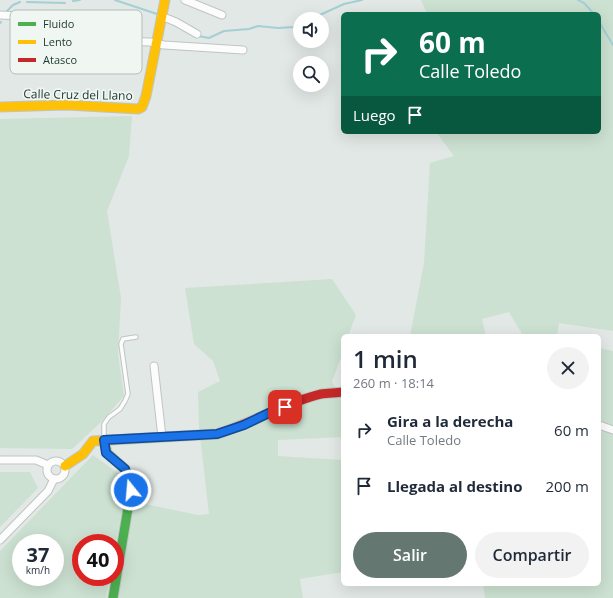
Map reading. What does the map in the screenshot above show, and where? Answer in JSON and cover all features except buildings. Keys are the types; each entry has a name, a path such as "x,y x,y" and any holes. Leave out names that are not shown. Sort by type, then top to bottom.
{"street":[{"name":"Calle Cruz del Llano","path":"0,106 67,105 142,107 146,96 165,0"},
{"path":"185,0 222,15"},
{"path":"0,15 10,15"},
{"path":"161,16 176,22 197,34"},
{"path":"142,42 150,42 164,46 243,50"},
{"path":"154,366 162,437"},
{"path":"65,466 83,454 93,441 217,434 244,425 273,411 322,394 341,392"},
{"path":"601,426 613,430"},
{"path":"104,440 106,453 125,469 131,490 113,598"},
{"path":"0,460 36,460 48,465"},
{"path":"56,460 61,461 66,470 64,475 60,478 54,479 50,476 47,470 48,465 56,460"},
{"path":"0,540 48,491 54,479"}],"lane":[{"path":"104,440 104,424 120,409 126,401 128,394 121,344 123,339 136,336"}],"green space":[{"path":"421,0 613,0 613,331 559,323 557,334 521,334 509,312 482,319 486,334 410,334 424,263 430,163 454,156 438,134 601,134 601,12 426,12"},
{"path":"132,116 129,156 107,211 121,298 118,354 124,396 101,422 72,449 0,448 0,119"},
{"path":"332,279 356,315 349,334 341,334 341,357 332,382 341,396 341,437 278,440 278,456 341,460 341,572 300,579 303,598 116,598 118,586 124,586 124,558 135,502 198,515 209,514 199,427 198,392 220,381 213,361 194,344 185,288"},
{"path":"601,348 613,351 613,598 485,598 483,586 601,586"},
{"path":"93,455 122,476 125,493 118,534 72,534 72,586 108,586 106,598 0,598 0,551 12,539 12,586 64,586 64,534 16,534"},
{"path":"0,472 30,472 38,488 0,527"}],"waterway":[{"path":"73,1 80,0"},
{"path":"115,0 157,14"},
{"path":"326,12 344,4 362,0"},
{"path":"578,0 584,3 592,12"},
{"path":"5,13 13,5 20,2"},
{"path":"27,2 65,3"},
{"path":"601,25 613,45"},
{"path":"198,36 209,38 224,31 249,29 258,26 278,28 293,27"}],"traffic: fast":[{"path":"104,440 107,453 125,469 131,490 113,598"}],"traffic: slow":[{"path":"0,107 67,105 138,109 142,107 146,96 165,0"},
{"path":"65,466 83,454 93,441 217,434 223,432"}],"traffic: jam":[{"path":"223,432 308,397 341,392"}],"route":[{"path":"131,490 125,469 106,453 104,440 217,434 244,425 285,407"}]}
